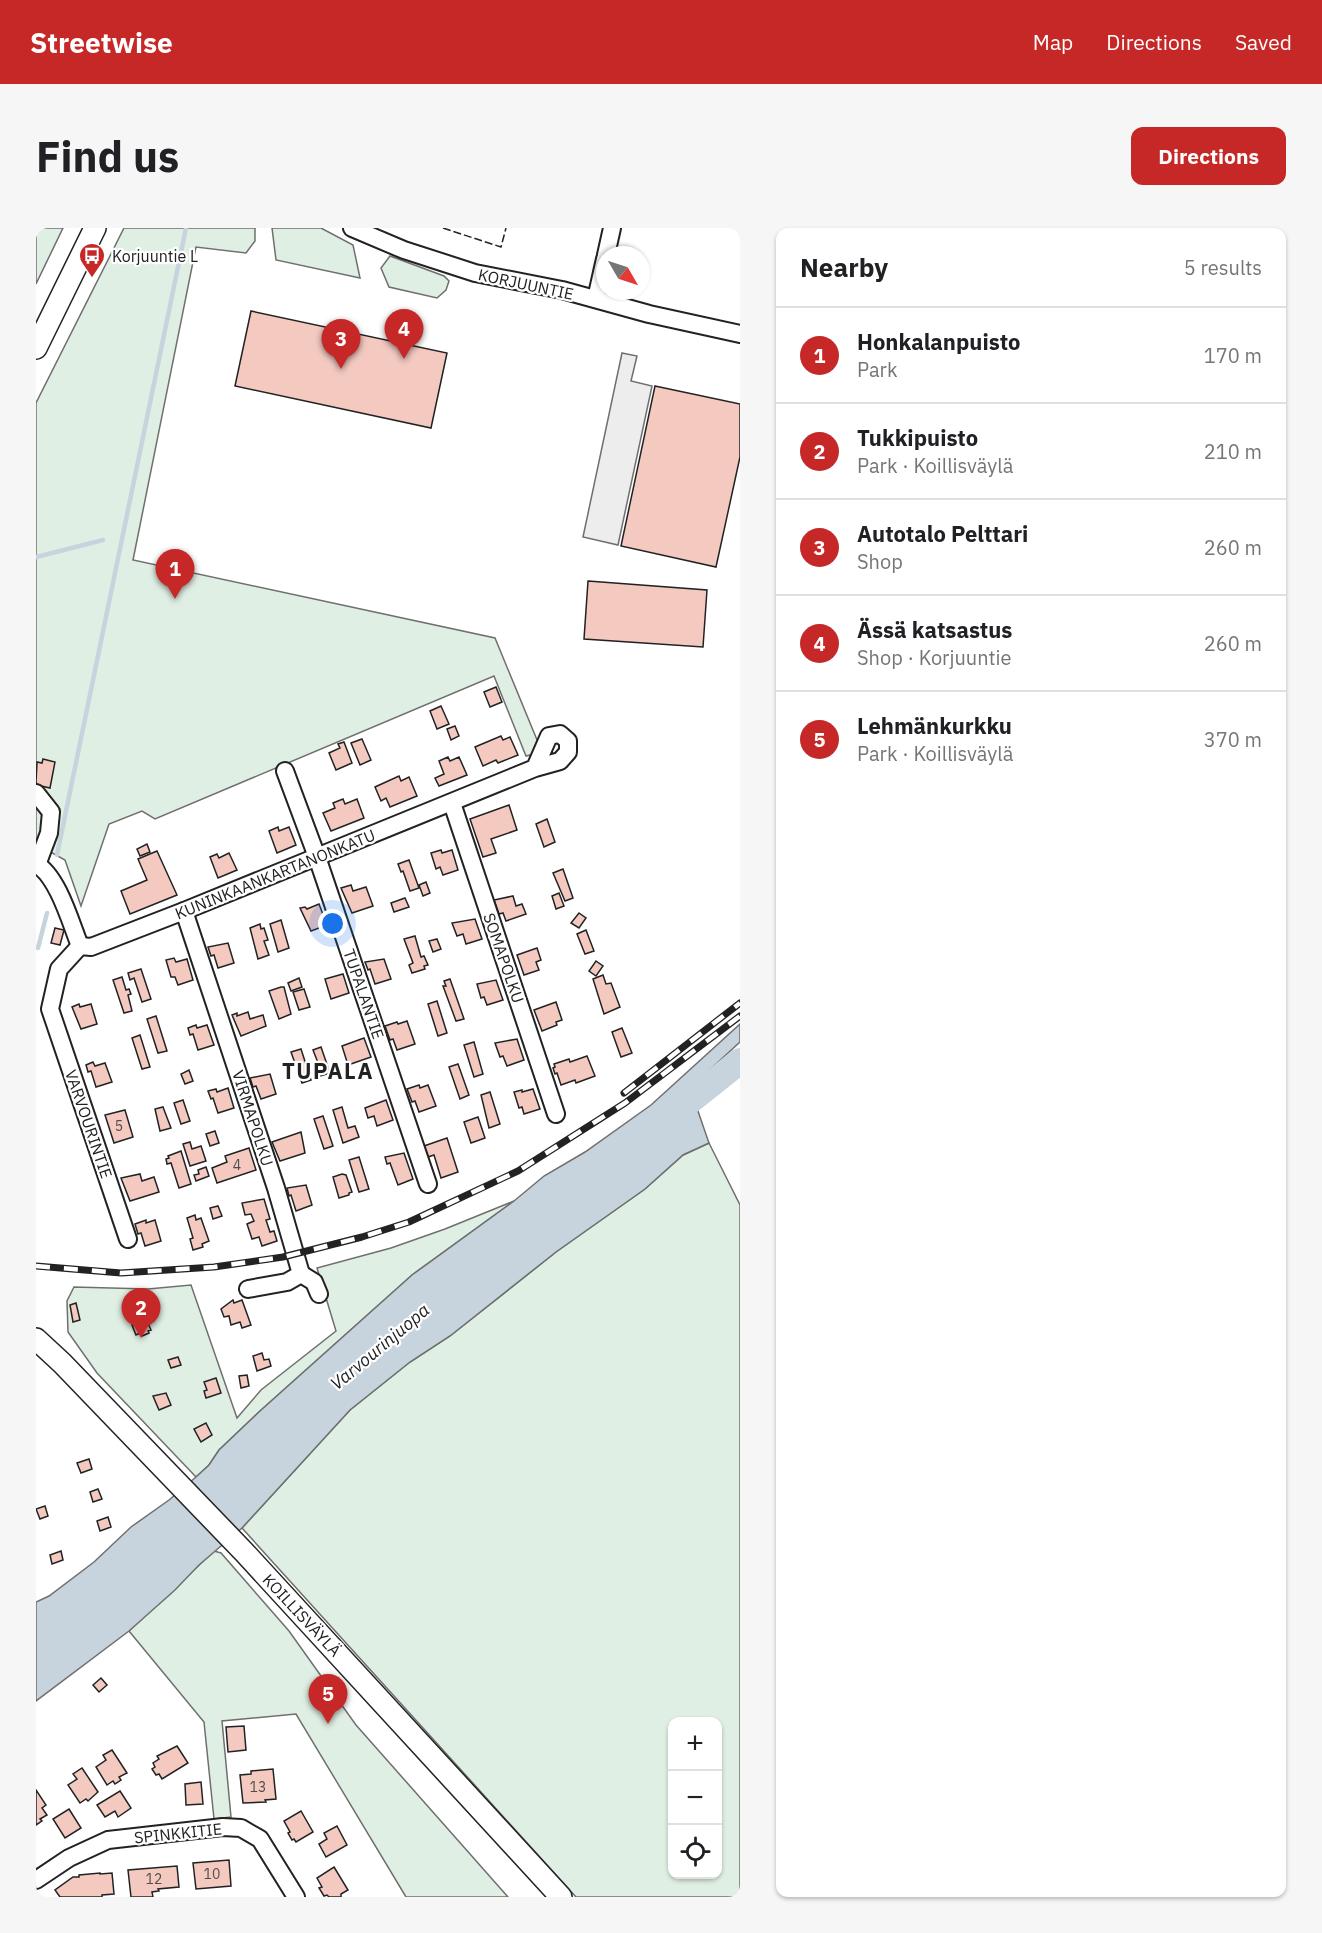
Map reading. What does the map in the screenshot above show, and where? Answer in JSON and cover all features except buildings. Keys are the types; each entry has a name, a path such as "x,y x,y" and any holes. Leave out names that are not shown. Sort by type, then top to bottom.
{"main road":[{"path":"36,348 95,228"},
{"name":"KOILLISVÄYLÄ","path":"36,1339 62,1363 244,1552 561,1897"}],"street":[{"name":"KORJUUNTIE","path":"352,228 404,250 476,273 596,299"},
{"path":"608,246 612,228"},
{"name":"KORJUUNTIE","path":"599,300 649,315 740,334"},
{"name":"KUNINKAANKARTANONKATU","path":"80,946 91,946 184,911 535,768"},
{"name":"TUPALANTIE","path":"285,771 318,857 428,1184"},
{"path":"36,793 51,812 49,833 37,864 56,889 80,946"},
{"name":"SOMAPOLKU","path":"452,803 556,1114"},
{"name":"VIRMAPOLKU","path":"184,911 276,1188 301,1274"},
{"name":"VARVOURINTIE","path":"80,946 59,969 50,1009 128,1239"},
{"path":"248,1289 287,1282 301,1274 314,1282 319,1294"},
{"name":"SPINKKITIE","path":"36,1880 69,1858 108,1840 223,1827 241,1828 260,1839 296,1897"}],"green space":[{"path":"36,228 63,228 36,284"},
{"path":"124,228 255,228 255,241 246,253 196,247 133,560 495,638 542,752 526,756 494,676 155,819 142,811 109,824 81,906 65,860 36,844 36,403"},
{"path":"272,228 321,228 353,245 360,278 276,260"},
{"path":"390,256 444,276 449,281 446,290 437,298 389,287 381,268"},
{"path":"709,1143 740,1205 740,1897 576,1897 242,1528 350,1410 410,1362 450,1336 556,1252 645,1189 683,1155"},
{"path":"514,1201 412,1275 260,1411 219,1450 209,1465 196,1477 97,1373 68,1332 67,1301 74,1287 148,1289 191,1285 237,1418 261,1390 336,1331 317,1268 391,1248"},
{"path":"214,1551 221,1553 289,1631 356,1725 508,1897 406,1897 296,1714 222,1721 231,1817 214,1819 204,1722 129,1631"}],"shaded area":[{"path":"622,353 637,356 631,381 652,386 618,545 583,537"}],"water":[{"path":"740,1024 740,1042 690,1088 709,1143 683,1155 645,1189 556,1252 450,1336 410,1362 350,1410 242,1528 129,1631 36,1701 36,1602 49,1596 94,1562 131,1527 196,1477 209,1465 219,1450 260,1411 412,1275 514,1201 544,1176 585,1152 651,1105"}],"waterway":[{"path":"57,855 186,228"},
{"path":"36,557 103,540"},
{"path":"38,948 47,913"},
{"name":"Varvourinjuopa","path":"666,1120 740,1061"}],"railway":[{"path":"624,1093 740,1003"},
{"path":"36,1266 121,1273 214,1267 283,1257 362,1237 409,1222 518,1171 625,1103 740,1016"}],"fence":[{"path":"443,228 501,247 506,228"}],"place":[{"name":"Korjuuntie L","path":"92,279"},
{"name":"Ässä katsastus","path":"404,359"},
{"name":"Autotalo Pelttari","path":"341,369"},
{"name":"Honkalanpuisto","path":"175,599"},
{"name":"Tukkipuisto","path":"141,1338"},
{"name":"Lehmänkurkku","path":"328,1724"}],"district":[{"name":"TUPALA","path":"328,1071"}]}
